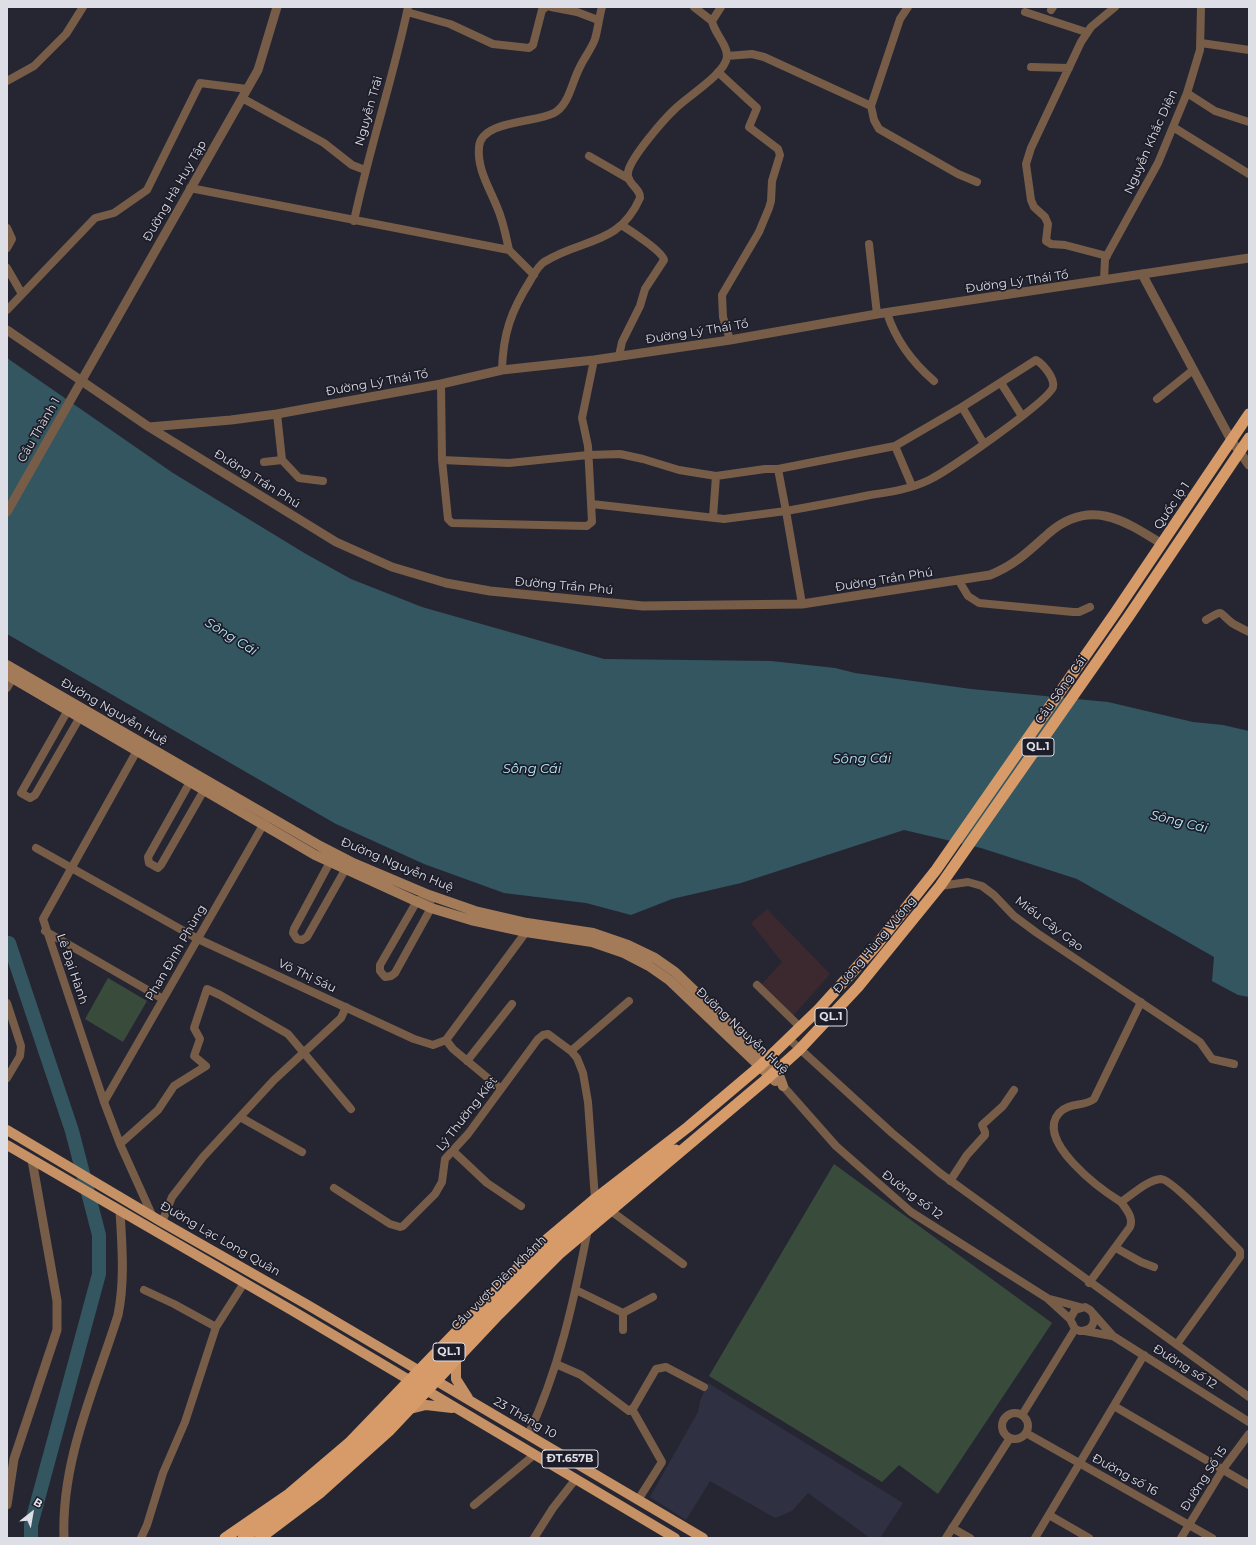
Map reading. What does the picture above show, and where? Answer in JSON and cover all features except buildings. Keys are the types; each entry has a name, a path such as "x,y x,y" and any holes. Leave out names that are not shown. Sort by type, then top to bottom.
{"highway":[{"name":"Quốc lộ 1","path":"1115,613 1249,414"},
{"name":"QL.1","path":"1239,453 1249,438"},
{"name":"Cầu Sông Cái","path":"943,882 1129,616 1239,453"},
{"name":"Cầu Sông Cái","path":"936,870 1115,613"},
{"name":"Đường Hùng Vương","path":"688,1127 763,1064 801,1028 875,947 936,870"},
{"name":"Đường Hùng Vương","path":"697,1137 799,1050 858,987 943,882"},
{"name":"QL.1","path":"225,1538 260,1515 318,1470 370,1423 533,1251 595,1199 688,1127"},
{"name":"Cầu vượt Diên Khánh","path":"243,1538 287,1507 343,1461 372,1434 543,1255 653,1163 688,1127"},
{"name":"QL.1","path":"260,1538 321,1492 356,1463 428,1391 533,1279 588,1229 679,1154 697,1137"},
{"name":"Cầu vượt Diên Khánh","path":"653,1163 697,1137"}],"main road":[{"name":"Đường Nguyễn Huệ","path":"7,665 12,675 80,717 139,746 190,782 204,790 351,862 429,896 526,928"},
{"name":"Đường Nguyễn Huệ","path":"12,675 139,746 266,820 330,862 431,908 471,920 526,928 593,933 612,938 655,958 675,972 773,1073 783,1086"},
{"name":"Đường Lạc Long Quân","path":"7,1130 436,1381"},
{"path":"7,1146 428,1391"},
{"name":"ĐT.657B","path":"456,1360 456,1379 470,1401"},
{"name":"23 Tháng 10","path":"436,1381 703,1538"},
{"name":"ĐT.657B","path":"428,1391 534,1454 664,1535 675,1538"},
{"name":"ĐT.657B","path":"410,1409 430,1405 457,1409"}],"street":[{"path":"7,81 34,66 66,34 83,7"},
{"name":"Đường Hà Huy Tập","path":"81,381 258,70 277,7"},
{"path":"408,9 450,24 493,44 529,48 533,44 542,10 546,7"},
{"path":"551,7 577,12 598,20"},
{"path":"534,275 509,250 498,207 485,182 480,166 479,145 484,134 493,129 543,117 559,110 566,99 578,70 594,41 602,7"},
{"path":"629,179 630,166 647,142 675,109 724,65 727,56 712,21 694,7"},
{"path":"712,21 721,7"},
{"path":"908,7 900,19 870,106 874,120 879,129 958,174 977,182"},
{"path":"1107,256 1065,245 1051,244 1046,241 1048,224 1045,217 1034,207 1030,200 1026,161 1086,32 1115,7"},
{"name":"Nguyễn Khắc Diện","path":"1104,280 1104,262 1139,200 1187,93 1197,63 1201,43 1201,7"},
{"name":"Nguyễn Trãi","path":"354,221 365,170 396,60 408,9"},
{"path":"1025,12 1086,32"},
{"path":"1201,43 1249,50"},
{"path":"727,56 752,54 764,56 870,106"},
{"path":"1031,67 1069,68"},
{"path":"718,72 757,108 749,127 778,149 780,155 772,181 772,201 770,208 759,232 722,295 723,317 730,340"},
{"path":"7,310 95,218 114,213 147,190 200,83 247,89"},
{"path":"1187,93 1215,111 1249,122"},
{"path":"242,98 324,143 352,165 365,170"},
{"path":"1173,127 1249,174"},
{"path":"502,370 504,342 509,320 515,305 540,265 545,261 610,234 623,226 630,218 640,198 640,194 629,179 589,156"},
{"path":"190,188 509,250"},
{"path":"619,356 622,342 640,306 645,289 664,260 662,255 649,246 643,238 623,226"},
{"path":"7,228 12,239 7,248"},
{"path":"869,244 877,314"},
{"name":"Đường Lý Thái Tổ","path":"149,427 231,420 277,414 441,384 502,370 594,360 730,340 877,314 1249,258"},
{"path":"7,268 22,294"},
{"path":"1142,274 1231,440 1239,453 1249,464"},
{"path":"888,313 896,337 906,352 934,381"},
{"name":"Đường Trần Phú","path":"7,330 149,427 336,542 392,567 446,583 496,592 643,606 802,604 959,581 990,575 1023,557 1055,529 1070,520 1089,515 1106,516 1119,519 1162,544"},
{"path":"441,384 442,460 448,519 452,523 587,526 592,522 592,504 588,481 588,446 582,418 594,360"},
{"path":"442,460 510,463 588,455 630,456 679,470 716,476 766,469 778,469 895,446 962,407 1036,360 1041,363 1052,380 1053,388 1022,416 984,444 929,480 912,486 786,511 731,519 592,504"},
{"path":"1157,399 1193,370"},
{"name":"Cầu Thành 1","path":"7,512 81,381"},
{"path":"1001,383 1022,416"},
{"path":"962,407 984,444"},
{"path":"277,414 282,460 299,478 323,481"},
{"path":"895,446 912,486"},
{"path":"264,462 282,460"},
{"path":"778,469 802,604"},
{"path":"713,517 716,476"},
{"path":"959,581 968,596 979,603 1073,612 1079,612 1090,607"},
{"path":"1206,620 1218,613 1224,614 1233,623 1249,632"},
{"path":"7,688 12,675"},
{"path":"68,710 21,793 30,798 35,795 80,717"},
{"name":"Lê Đại Hành","path":"139,746 43,919 45,931 104,1102 120,1144 152,1215"},
{"path":"190,782 148,857 149,863 158,868 161,865 204,790"},
{"name":"Phan Đình Phùng","path":"104,1102 266,820"},
{"name":"Võ Thị Sáu","path":"36,848 198,939 414,1038 433,1045 446,1040"},
{"path":"330,862 294,929 293,933 297,939 302,940 307,937 345,870"},
{"name":"Miếu Cây Gạo","path":"943,882 968,882 982,886 994,894 1014,916 1037,933 1200,1042 1212,1060 1234,1064"},
{"path":"429,896 431,908 395,973 391,976 385,977 380,971 380,965 417,901 429,896"},
{"path":"502,1089 467,1061 449,1045 446,1040 526,928"},
{"path":"45,931 163,999"},
{"path":"757,985 801,1028"},
{"path":"120,1144 158,1110 174,1086 206,1066 194,1056 200,1039 194,1028 207,989 220,994 288,1034 352,1109"},
{"path":"595,1199 586,1091 581,1068 571,1051 629,1001"},
{"path":"1089,1283 1116,1248 1132,1224 1128,1211 1121,1202 1092,1181 1076,1165 1058,1142 1052,1127 1057,1116 1063,1109 1075,1104 1088,1102 1094,1098 1141,1002"},
{"path":"7,1003 21,1046 20,1056 7,1078"},
{"path":"467,1061 512,1004"},
{"path":"162,1222 168,1203 186,1176 274,1080 305,1054 341,1018 346,1007"},
{"name":"Lý Thường Kiệt","path":"334,1188 390,1224 402,1227 438,1189 443,1178 445,1161 502,1089 538,1039 543,1035 550,1035 571,1051"},
{"path":"789,1040 892,1132 950,1181 1089,1283 1177,1344 1249,1397"},
{"name":"Đường số 12","path":"783,1086 836,1146 911,1212 1047,1298 1070,1319"},
{"path":"950,1181 967,1155 985,1135 982,1125 1003,1106 1014,1090"},
{"path":"240,1117 302,1152"},
{"path":"453,1151 486,1183 521,1206"},
{"path":"7,1505 14,1459 57,1330 57,1301 32,1160"},
{"path":"1121,1202 1154,1181 1164,1180 1170,1183 1194,1205 1245,1255 1177,1344"},
{"path":"64,1538 67,1481 75,1443 118,1315 122,1297 123,1275 120,1211"},
{"path":"610,1211 683,1264"},
{"path":"528,1435 546,1398 556,1364 576,1290 588,1229"},
{"path":"1116,1248 1141,1262 1154,1267"},
{"path":"141,1538 148,1525 163,1473 185,1422 216,1327 244,1283"},
{"path":"144,1290 174,1304 216,1327"},
{"path":"576,1290 623,1313"},
{"path":"623,1313 653,1296"},
{"name":"Đường số 12","path":"1047,1298 1080,1307"},
{"path":"1085,1331 1093,1324 1093,1314 1090,1310 1080,1307 1075,1310 1070,1319 1075,1328 1085,1331 1113,1336"},
{"path":"623,1313 623,1330"},
{"name":"Đường số 12","path":"1093,1314 1113,1336 1249,1422"},
{"path":"1022,1415 1075,1328"},
{"path":"1035,1538 1144,1355"},
{"path":"556,1364 581,1375 629,1411 632,1409"},
{"path":"632,1409 656,1369 666,1367 704,1388"},
{"path":"1114,1406 1249,1485"},
{"path":"632,1409 662,1462 638,1500"},
{"path":"1014,1413 1022,1415 1027,1422 1026,1434 1019,1439 1010,1438 1002,1429 1003,1420 1014,1413"},
{"name":"Đường số 16","path":"1026,1434 1190,1524 1212,1538"},
{"name":"Đường Số 15","path":"1181,1538 1223,1469 1249,1434"},
{"path":"946,1538 1010,1438"},
{"path":"474,1505 534,1454"},
{"path":"534,1538 553,1508 576,1480"},
{"path":"1049,1515 1089,1538"},
{"path":"952,1528 970,1538"}],"shaded area":[{"path":"767,909 830,974 793,1016 761,985 782,962 751,923"},
{"path":"708,1383 903,1503 880,1538 870,1538 808,1493 792,1511 775,1518 710,1481 686,1520 650,1497 698,1412 700,1401"}],"green space":[{"path":"108,978 147,1001 123,1042 85,1019"},
{"path":"834,1164 1052,1323 938,1494 899,1465 882,1482 709,1376"}],"water":[{"name":"Sông Cái","path":"7,358 173,473 306,554 351,579 422,607 604,659 771,661 835,668 855,673 971,689 1108,702 1193,722 1223,725 1249,731 1249,997 1238,995 1212,981 1214,957 1077,879 981,848 904,830 741,883 672,899 631,915 586,903 504,893 424,864 336,824 7,634"}],"waterway":[{"path":"9,943 72,1131 99,1235 99,1274 31,1525 31,1538"}]}
